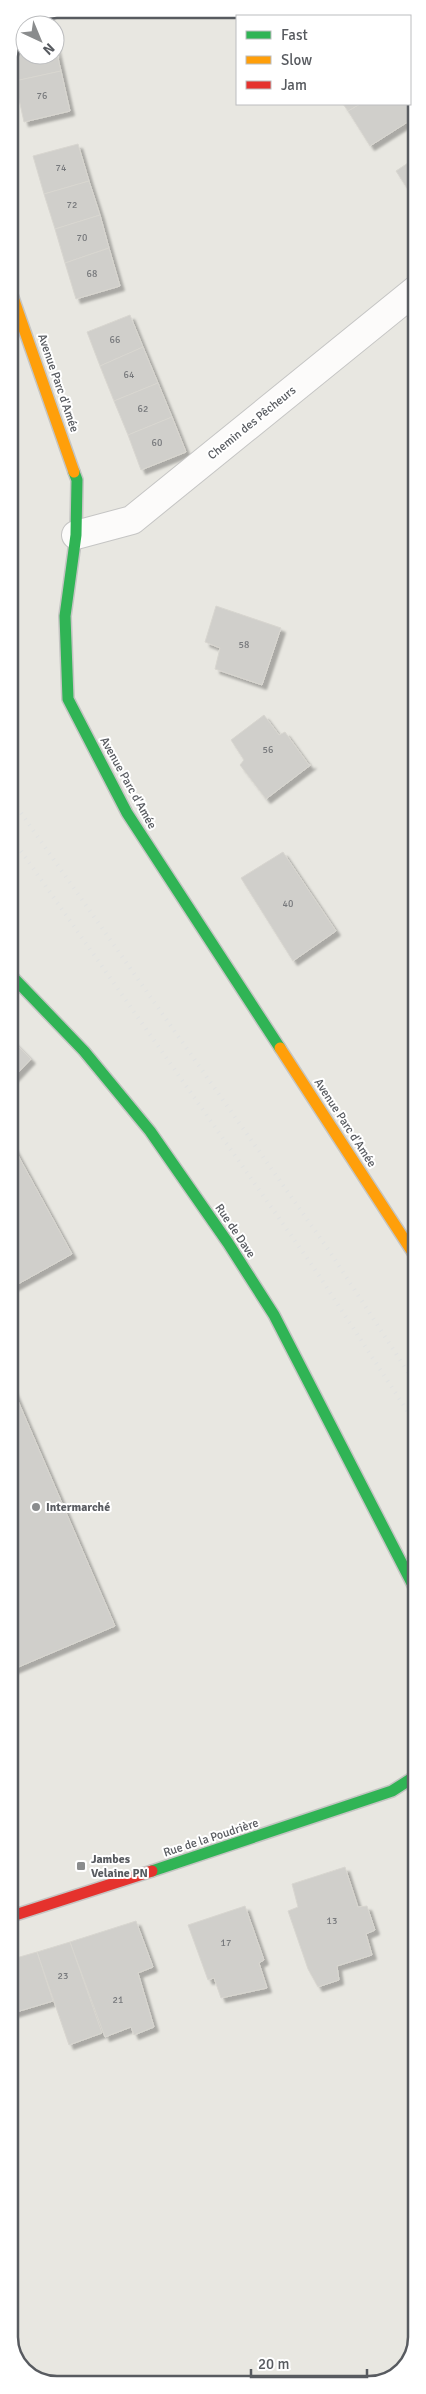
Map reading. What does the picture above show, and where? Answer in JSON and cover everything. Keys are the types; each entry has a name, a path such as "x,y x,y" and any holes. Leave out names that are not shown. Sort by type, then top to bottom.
{"street":[{"name":"Chemin des Pêcheurs","path":"76,536 132,520 408,296"},
{"name":"Avenue Parc d'Amée","path":"18,312 77,480 76,536 65,616 68,699 126,813 408,1245"},
{"name":"Rue de Dave","path":"18,982 84,1051 144,1124 228,1242 274,1315 408,1575"},
{"name":"Rue de Dave","path":"390,1538 408,1551"},
{"name":"Rue de la Poudrière","path":"18,1914 250,1840 392,1791 408,1781"}],"building":[{"path":"18,65 60,65 61,71 18,80"},
{"path":"61,71 70,111 24,122 18,95 18,80"},
{"path":"344,105 358,105 348,111"},
{"path":"358,105 408,105 408,122 370,146 348,111"},
{"path":"78,144 89,181 44,194 33,156"},
{"path":"408,163 408,190 396,171"},
{"path":"89,181 100,215 55,229 44,194"},
{"path":"100,215 109,248 65,263 55,229"},
{"path":"109,248 120,286 76,299 65,263"},
{"path":"130,315 143,347 100,366 87,332"},
{"path":"143,347 158,383 114,401 100,366"},
{"path":"158,383 172,417 128,435 114,401"},
{"path":"172,417 186,452 141,470 128,435"},
{"path":"216,606 281,628 262,685 215,669 220,648 205,642"},
{"path":"264,715 279,735 285,732 309,765 312,764 266,799 240,765 244,760 231,740"},
{"path":"283,852 336,931 293,961 241,878"},
{"path":"18,1046 31,1059 18,1073"},
{"path":"18,1155 72,1254 18,1284"},
{"name":"Intermarché","path":"18,1401 115,1626 18,1667"},
{"path":"345,1867 358,1907 367,1906 375,1930 366,1934 372,1955 337,1966 339,1980 318,1987 308,1969 288,1911 298,1907 292,1884"},
{"path":"245,1906 264,1960 259,1963 267,1988 221,1998 214,1978 208,1980 188,1925"},
{"path":"136,1921 153,1967 138,1973 154,2027 134,2035 131,2027 105,2037 70,1942"},
{"path":"70,1942 102,2033 69,2045 37,1952"},
{"path":"37,1952 53,2001 18,2012 18,1957"}],"railway":[{"path":"18,809 330,1252 408,1372"},
{"path":"18,847 314,1268 408,1412"}],"traffic: fast":[{"path":"74,472 77,480 76,535 65,616 68,699 127,813 280,1048"},
{"path":"18,982 84,1051 150,1131 228,1243 274,1315 408,1576"},
{"path":"152,1871 392,1791 408,1781"}],"traffic: slow":[{"path":"18,312 74,472"},
{"path":"280,1048 408,1245"}],"traffic: jam":[{"path":"18,1914 152,1871"}],"place":[{"name":"Intermarché","path":"36,1507"},
{"name":"Jambes Velaine PN","path":"81,1866"}]}
